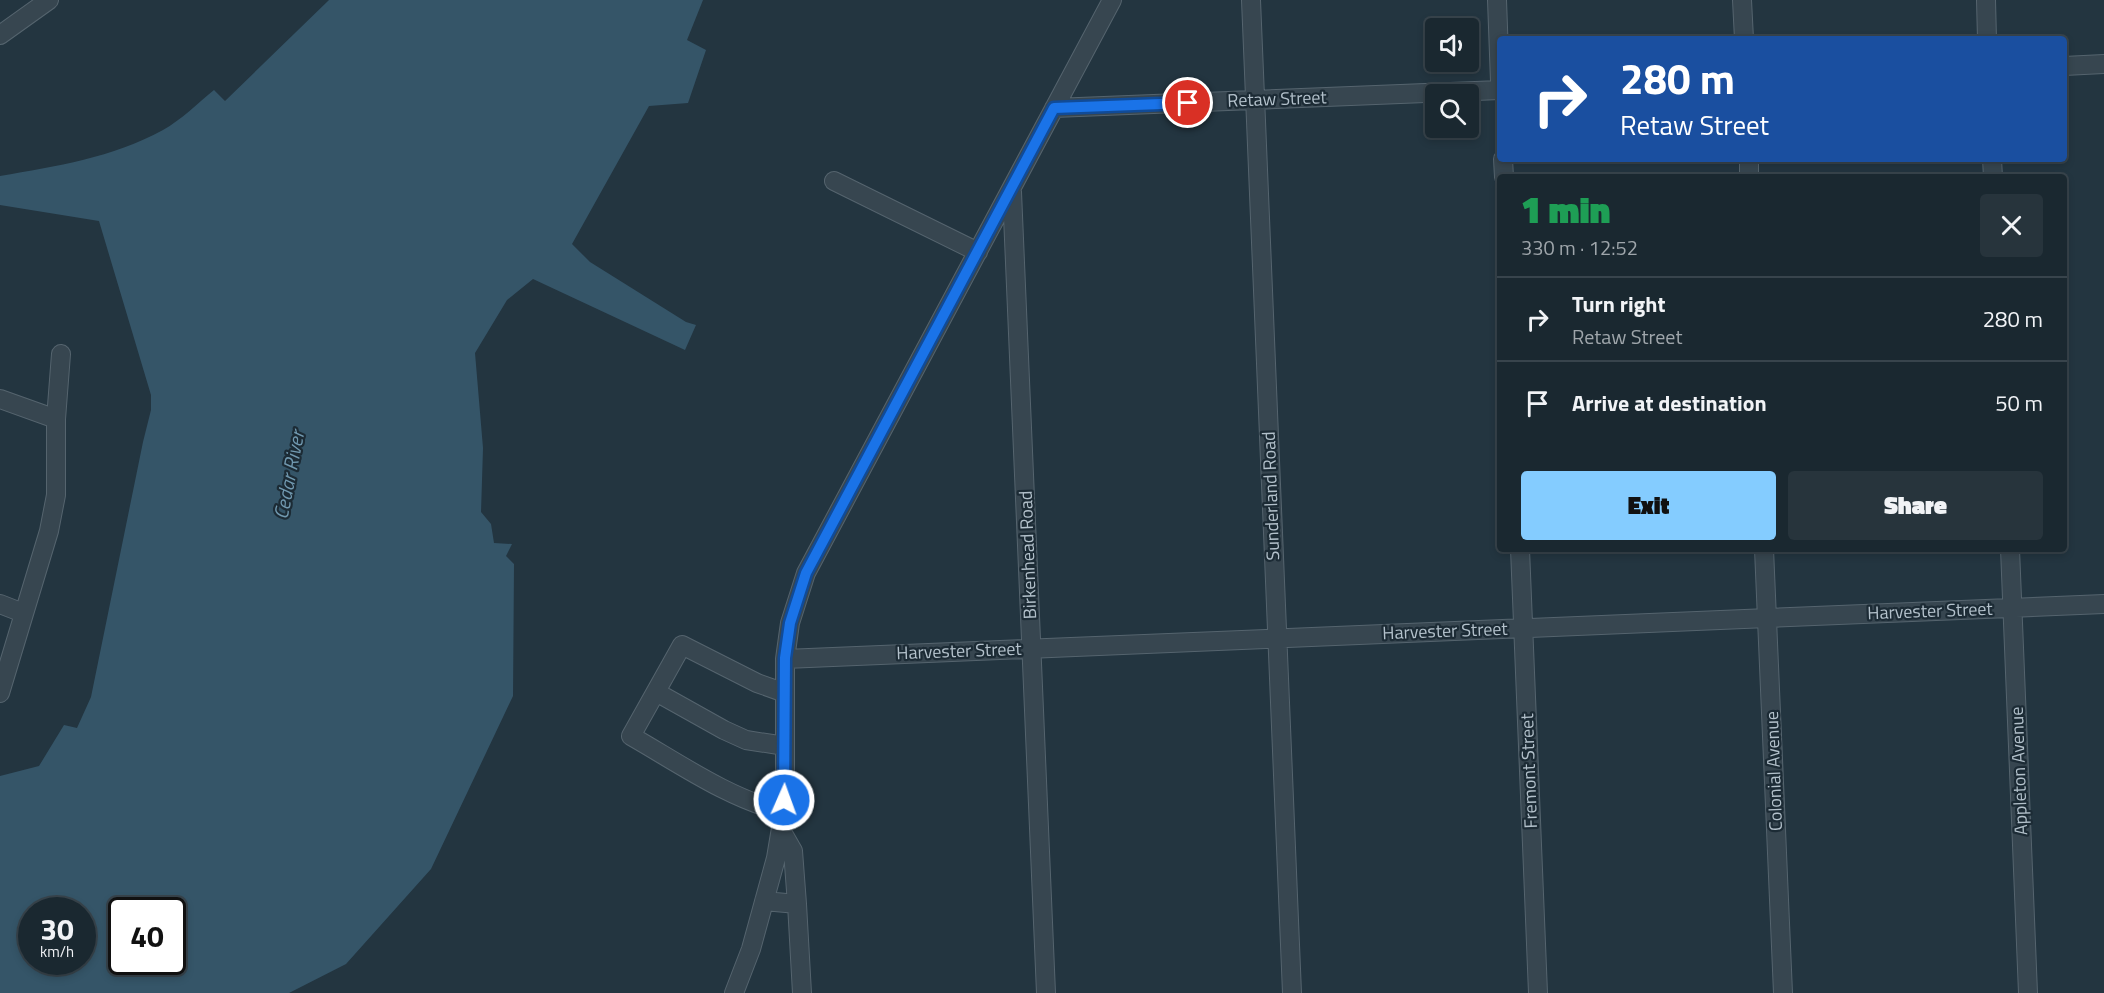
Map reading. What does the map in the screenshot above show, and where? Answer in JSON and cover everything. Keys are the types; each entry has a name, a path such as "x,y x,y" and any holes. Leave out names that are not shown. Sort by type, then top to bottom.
{"street":[{"path":"0,34 49,0"},
{"path":"734,993 751,949 776,858 782,821 785,658 790,623 806,573 1112,0"},
{"name":"Sunderland Road","path":"1251,0 1292,993"},
{"path":"1497,0 1498,36"},
{"path":"1742,0 1744,36"},
{"path":"1986,0 1987,36"},
{"path":"2067,66 2104,64"},
{"name":"Retaw Street","path":"1054,108 1497,90"},
{"path":"834,181 978,252"},
{"name":"Birkenhead Road","path":"1012,189 1046,993"},
{"path":"0,693 49,531 56,495 56,419 61,354"},
{"path":"0,399 56,419"},
{"name":"Fremont Street","path":"1520,552 1538,993"},
{"name":"Colonial Avenue","path":"1764,552 1783,993"},
{"name":"Appleton Avenue","path":"2010,552 2028,993"},
{"path":"0,604 23,613"},
{"name":"Harvester Street","path":"785,658 2104,604"},
{"path":"785,693 757,683 682,645 631,736 782,821 793,851 802,993"},
{"path":"656,692 746,740 785,746"},
{"path":"764,901 797,904"}],"water":[{"name":"Cedar River","path":"329,0 703,0 687,40 706,50 688,103 649,106 572,244 590,262 686,322 696,325 685,350 533,279 507,300 475,353 483,448 481,512 491,524 494,543 512,544 506,556 514,564 513,696 431,869 346,964 289,993 0,993 0,776 39,766 64,725 77,728 91,697 151,410 151,395 99,221 0,205 0,176 84,160 144,140 170,126 214,90 225,101"}],"route":[{"path":"784,800 785,658 790,623 806,573 1054,108 1188,103"}]}
